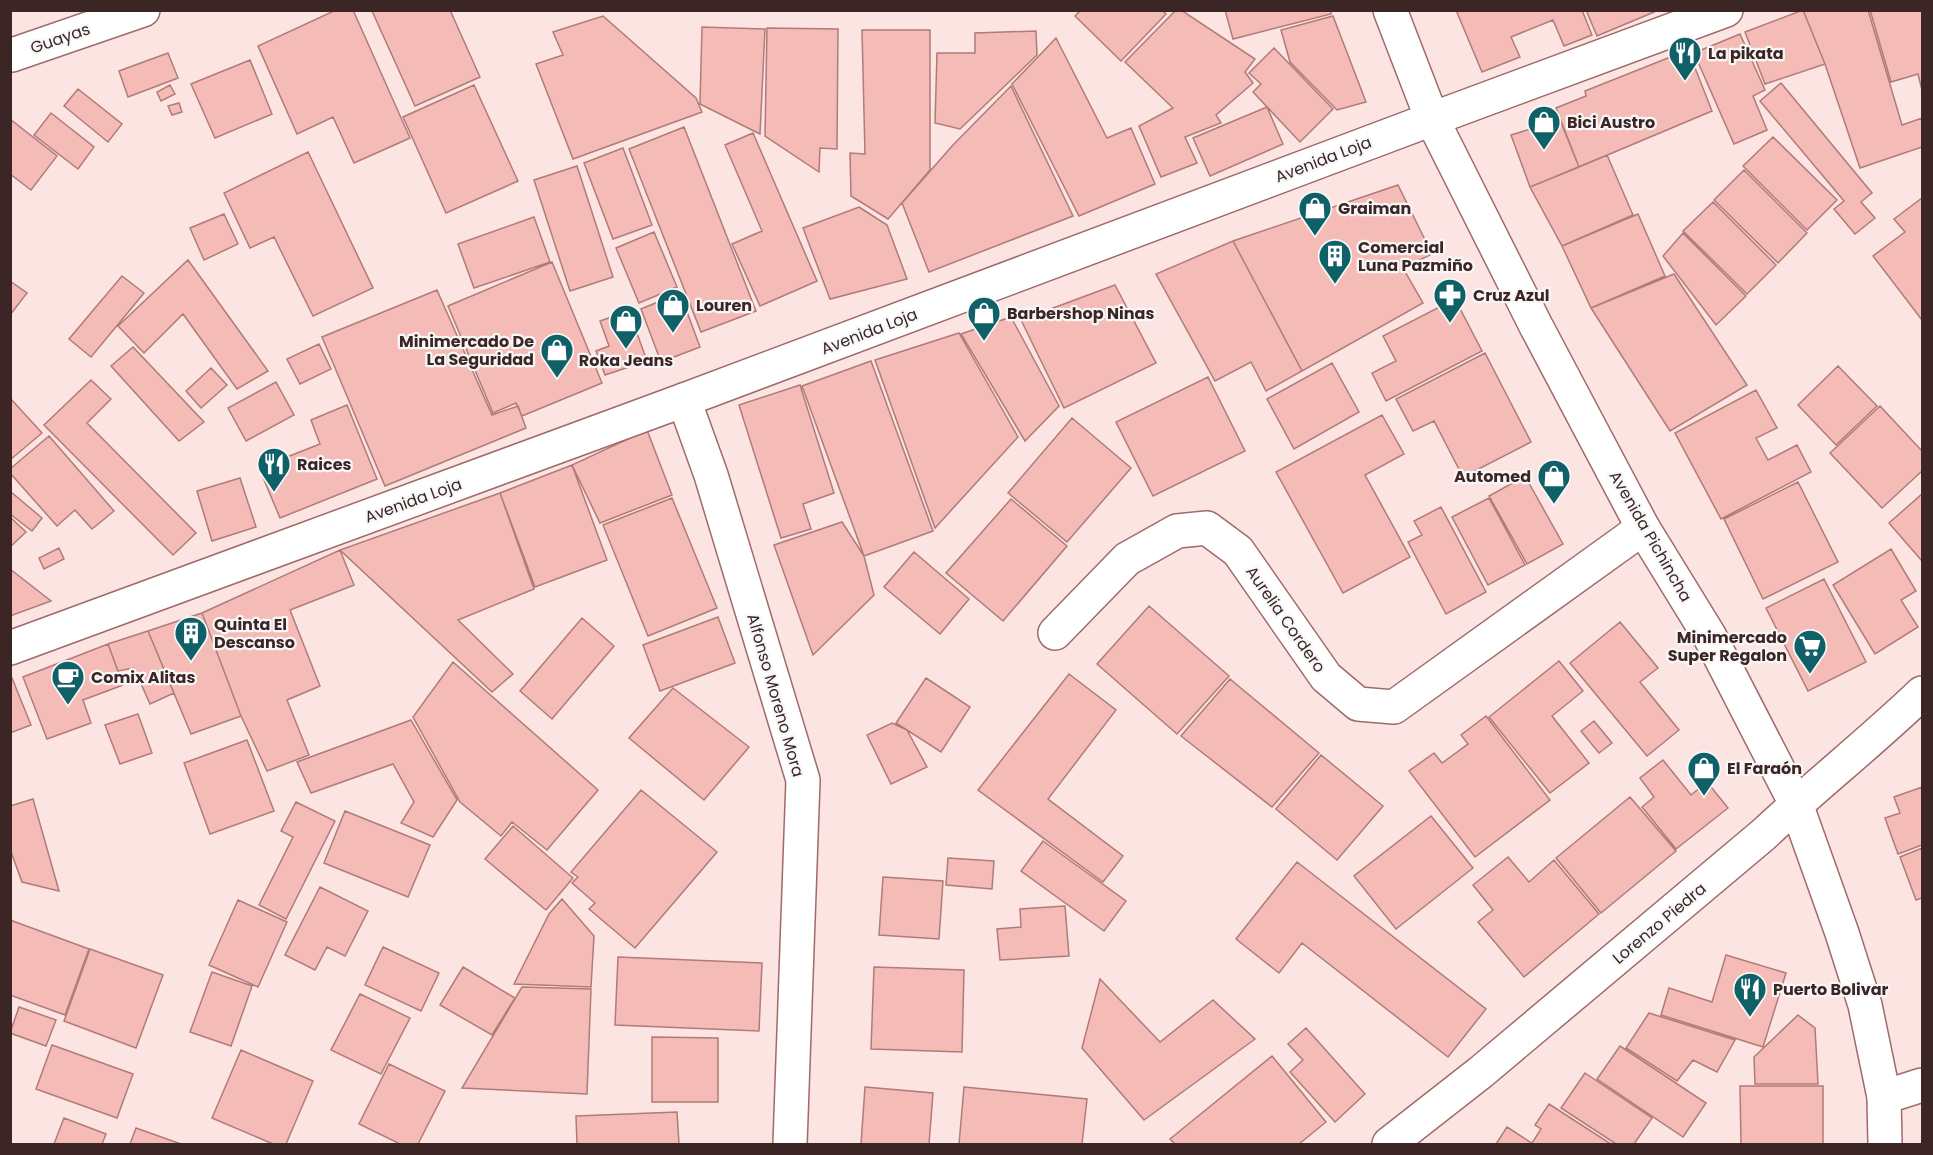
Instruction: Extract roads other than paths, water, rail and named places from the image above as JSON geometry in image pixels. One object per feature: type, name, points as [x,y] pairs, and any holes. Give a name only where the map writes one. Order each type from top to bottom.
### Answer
[{"type":"street","name":"Guayas","points":[[11,55],[142,10]]},
{"type":"street","name":"Avenida Pichincha","points":[[1390,10],[1432,118],[1536,326],[1643,528],[1710,637],[1796,804],[1865,1005],[1908,1093],[1885,1144]]},
{"type":"street","name":"Avenida Loja","points":[[10,648],[684,400],[1432,118],[1726,10]]},
{"type":"street","name":"Alfonso Moreno Mora","points":[[684,400],[711,475],[802,780],[790,1144]]},
{"type":"street","name":"Aurelia Cordero","points":[[1055,633],[1127,559],[1177,531],[1207,528],[1238,551],[1326,676],[1358,704],[1394,707],[1643,528]]},
{"type":"street","name":"Lorenzo Piedra","points":[[1389,1144],[1481,1072],[1764,835],[1796,804],[1923,693]]},
{"type":"place","name":"La pikata","points":[[1685,82]]},
{"type":"place","name":"Bici Austro","points":[[1544,151]]},
{"type":"place","name":"Graiman","points":[[1315,237]]},
{"type":"place","name":"Comercial Luna Pazmiño","points":[[1335,285]]},
{"type":"place","name":"Cruz Azul","points":[[1450,324]]},
{"type":"place","name":"Louren","points":[[673,334]]},
{"type":"place","name":"Barbershop Ninas","points":[[984,342]]},
{"type":"place","name":"Roka Jeans","points":[[626,350]]},
{"type":"place","name":"Minimercado De La Seguridad","points":[[557,379]]},
{"type":"place","name":"Raices","points":[[274,493]]},
{"type":"place","name":"Automed","points":[[1554,505]]},
{"type":"place","name":"Quinta El Descanso","points":[[191,662]]},
{"type":"place","name":"Minimercado Super Regalon","points":[[1810,675]]},
{"type":"place","name":"Comix Alitas","points":[[68,706]]},
{"type":"place","name":"El Faraón","points":[[1704,797]]},
{"type":"place","name":"Puerto Bolivar","points":[[1750,1018]]}]
